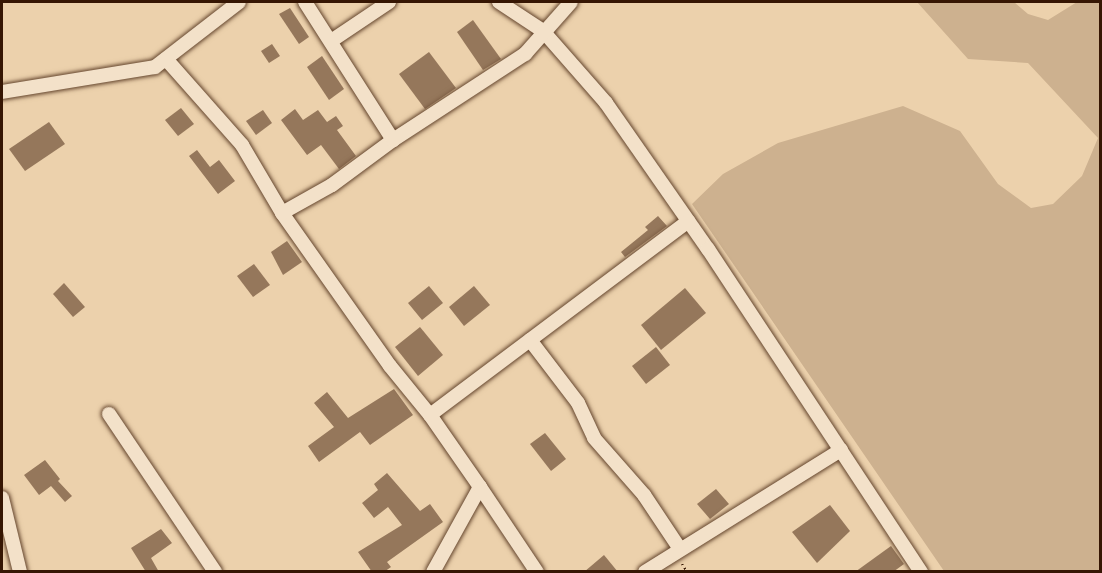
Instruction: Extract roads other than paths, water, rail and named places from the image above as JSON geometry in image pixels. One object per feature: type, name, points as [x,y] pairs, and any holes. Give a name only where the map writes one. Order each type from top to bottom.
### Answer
[{"type":"street","points":[[2,92],[155,67],[239,2]]},
{"type":"street","points":[[305,2],[393,140]]},
{"type":"street","points":[[330,41],[389,2]]},
{"type":"street","points":[[500,2],[543,31],[606,103],[688,221],[921,572]]},
{"type":"street","points":[[282,213],[332,185],[393,140],[525,54],[571,2]]},
{"type":"street","points":[[166,59],[242,145],[282,213],[390,366],[430,415],[537,572]]},
{"type":"street","points":[[430,415],[688,221]]},
{"type":"street","points":[[530,340],[578,403],[594,438],[644,495],[680,549]]},
{"type":"street","points":[[109,414],[215,572]]},
{"type":"street","points":[[645,572],[841,450]]},
{"type":"street","points":[[433,572],[480,487]]},
{"type":"street","points":[[2,498],[20,572]]}]
